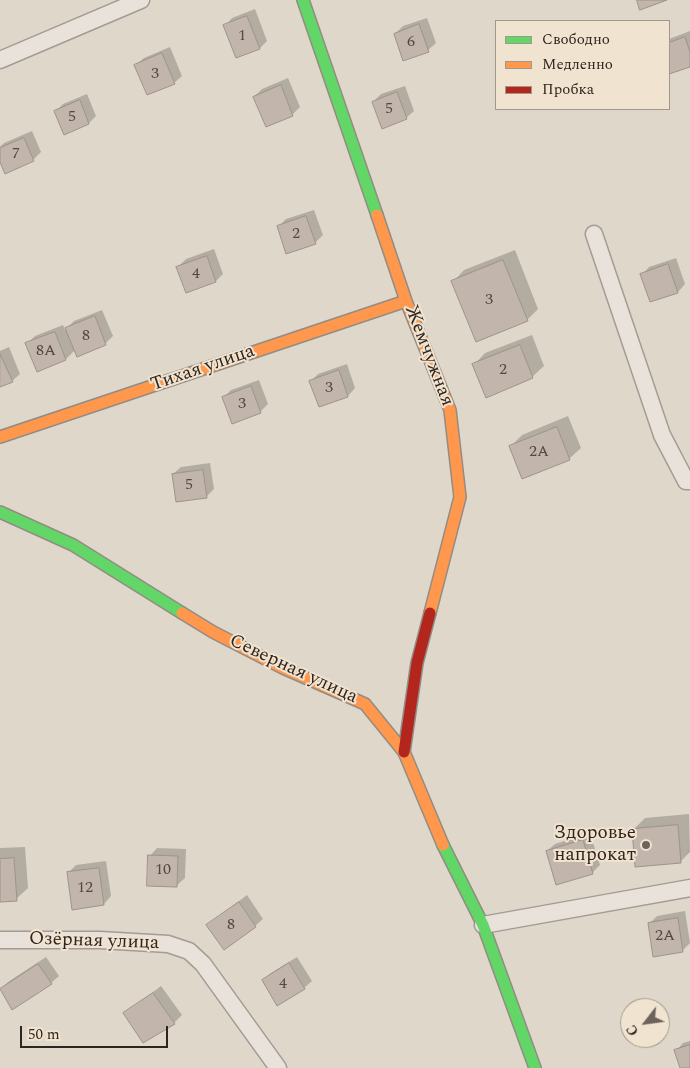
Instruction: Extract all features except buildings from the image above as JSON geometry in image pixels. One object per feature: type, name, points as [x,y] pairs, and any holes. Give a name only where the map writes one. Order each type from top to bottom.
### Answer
[{"type":"street","points":[[0,60],[142,0]]},
{"type":"street","name":"Жемчужная","points":[[303,0],[406,301],[450,410],[460,497],[417,663],[404,752]]},
{"type":"street","points":[[594,234],[662,435],[686,480],[690,481]]},
{"type":"street","name":"Тихая улица","points":[[0,437],[406,301]]},
{"type":"street","name":"Северная улица","points":[[0,512],[73,545],[214,632],[283,668],[365,704],[404,752],[434,827],[483,925],[535,1068]]},
{"type":"street","points":[[483,925],[690,888]]},
{"type":"street","name":"Озёрная улица","points":[[0,940],[139,942],[168,944],[189,951],[203,964],[278,1068]]},
{"type":"traffic: fast","points":[[303,0],[377,215]]},
{"type":"traffic: fast","points":[[0,512],[73,545],[182,613]]},
{"type":"traffic: fast","points":[[443,845],[483,925],[535,1068]]},
{"type":"traffic: slow","points":[[377,215],[406,301],[450,410],[460,497],[430,613]]},
{"type":"traffic: slow","points":[[0,437],[406,301]]},
{"type":"traffic: slow","points":[[182,613],[213,632],[283,668],[365,704],[404,752],[443,845]]},
{"type":"traffic: jam","points":[[404,752],[417,663],[430,613]]},
{"type":"place","name":"Здоровье напрокат","points":[[646,845]]}]
